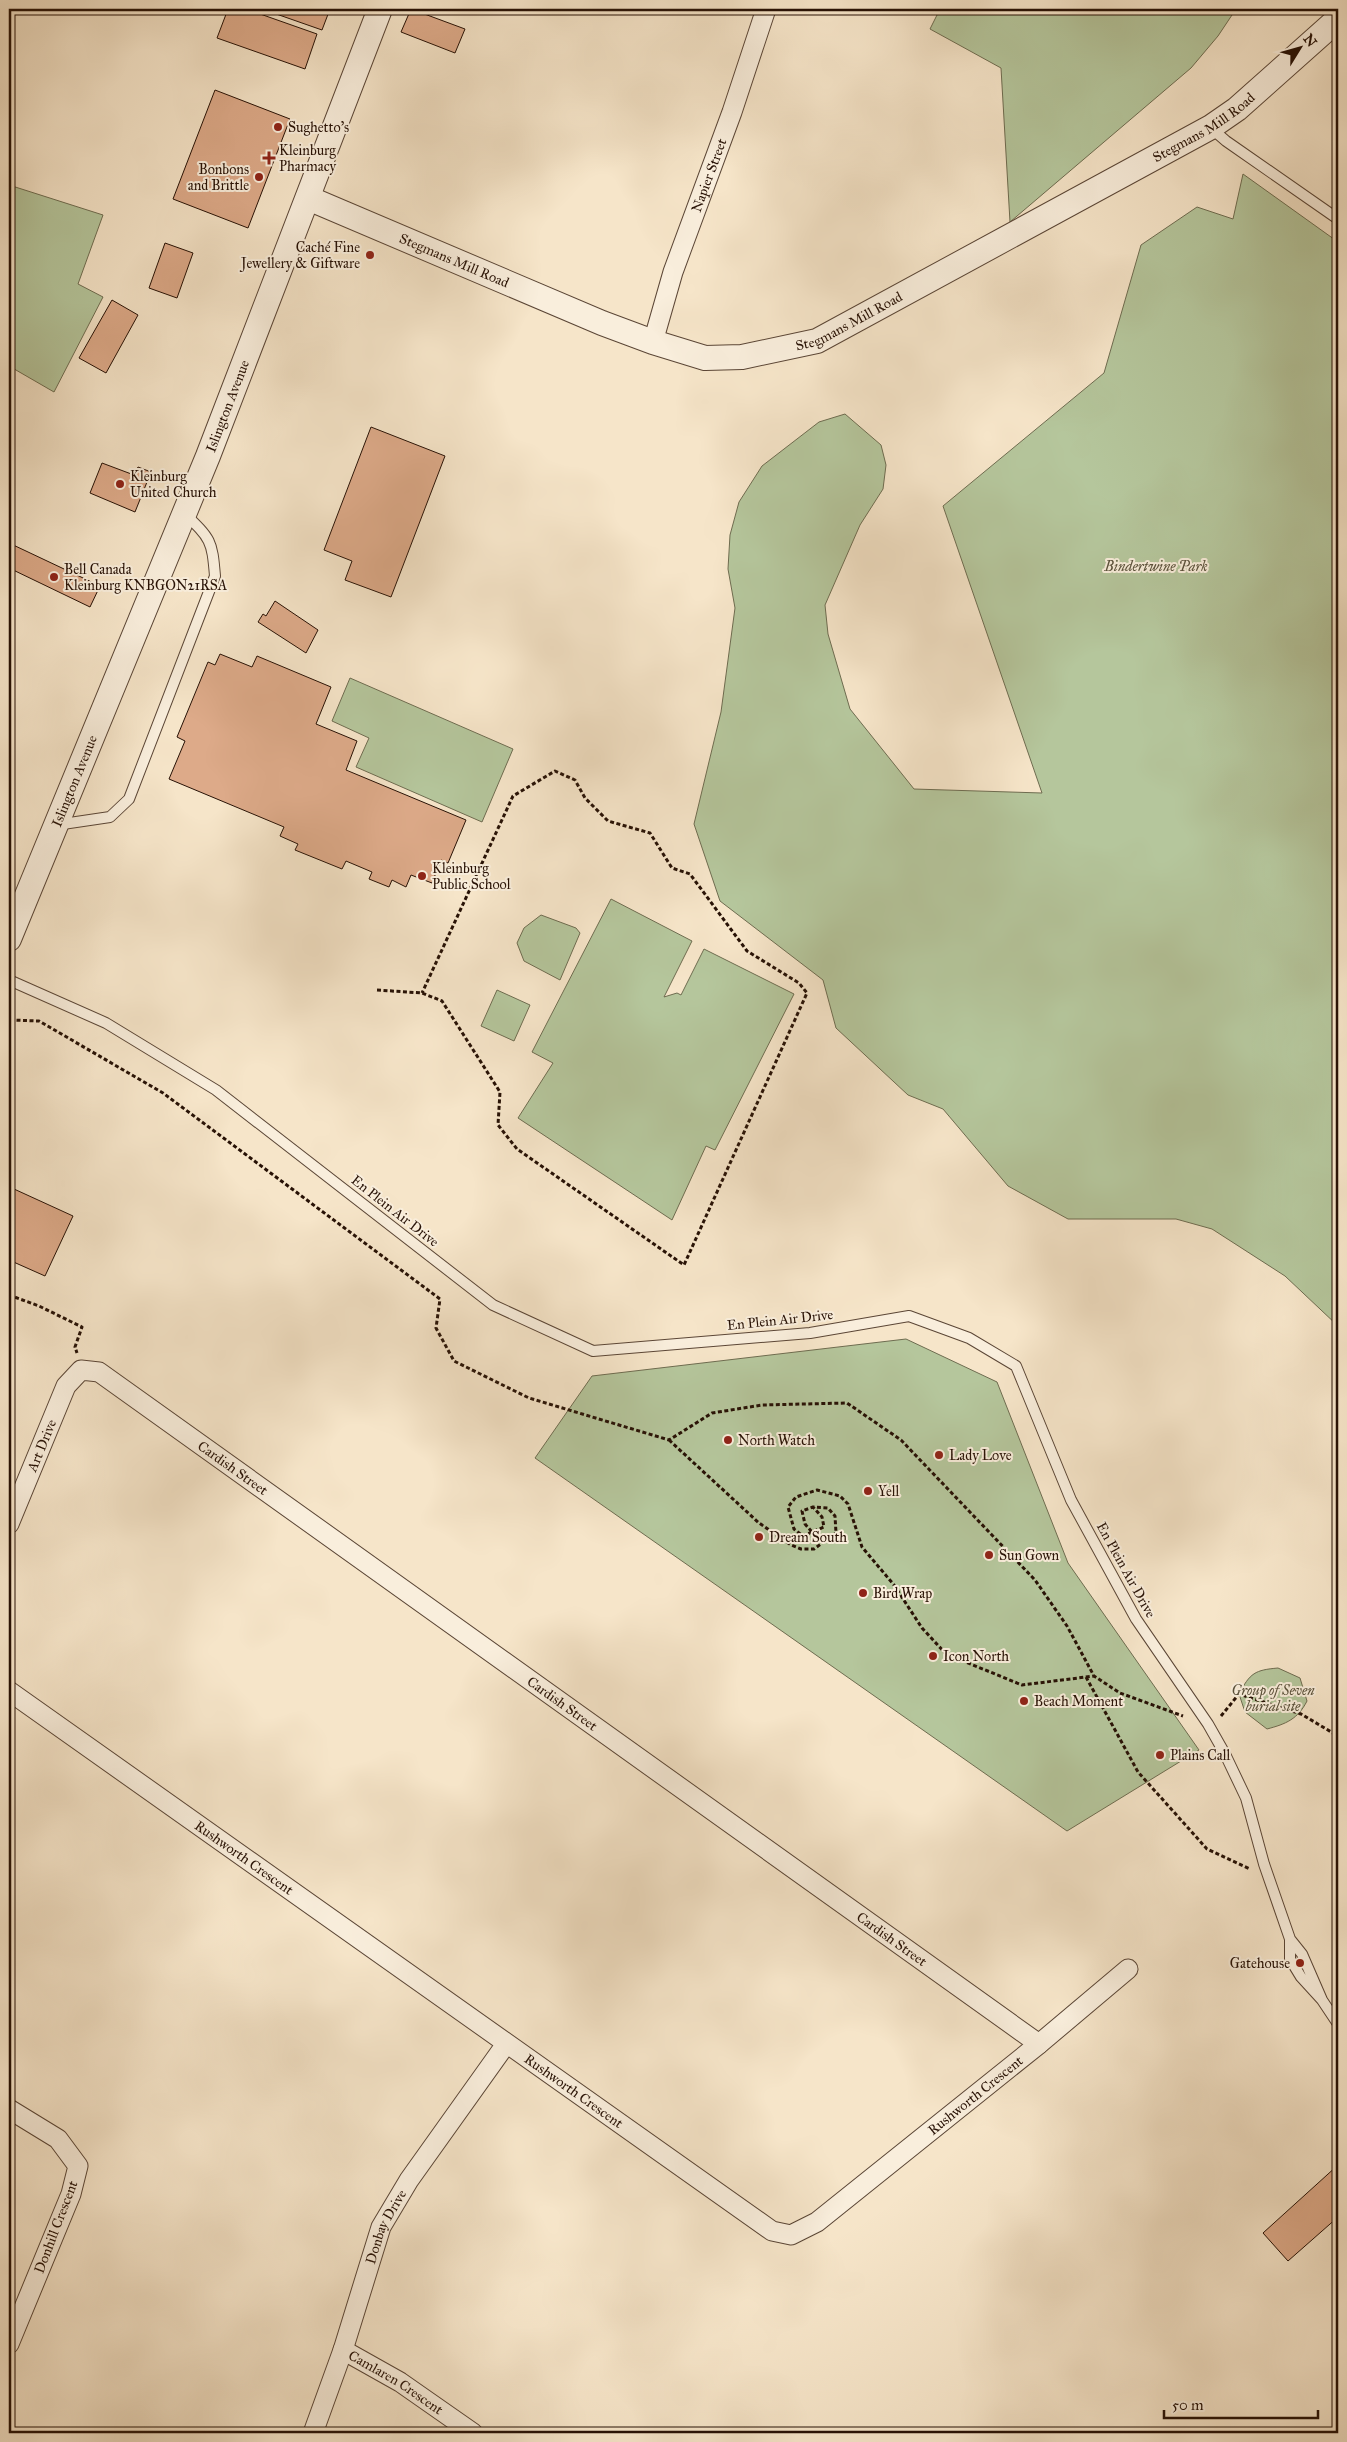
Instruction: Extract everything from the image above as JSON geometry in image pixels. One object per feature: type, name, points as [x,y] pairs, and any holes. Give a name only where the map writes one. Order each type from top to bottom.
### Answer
[{"type":"street","name":"Islington Avenue","points":[[9,939],[208,456],[380,9]]},
{"type":"street","name":"Napier Street","points":[[653,342],[673,272],[732,112],[766,9]]},
{"type":"street","name":"Stegmans Mill Road","points":[[308,198],[653,342],[704,358],[742,357],[817,341],[1211,127],[1237,109],[1338,19]]},
{"type":"street","name":"Art Drive","points":[[9,1524],[66,1386],[81,1370]]},
{"type":"street","name":"Cardish Street","points":[[81,1370],[99,1372],[1039,2044]]},
{"type":"street","name":"Rushworth Crescent","points":[[9,1691],[772,2231],[791,2235],[817,2222],[1039,2044],[1128,1969]]},
{"type":"street","name":"Donbay Drive","points":[[313,2433],[342,2350],[381,2227],[409,2180],[506,2044]]},
{"type":"street","name":"Donhill Crescent","points":[[9,2109],[58,2139],[78,2166],[71,2194],[9,2344]]},
{"type":"street","name":"Camlaren Crescent","points":[[342,2350],[400,2382],[473,2433]]},
{"type":"lane","points":[[1211,127],[1226,141],[1338,219]]},
{"type":"lane","points":[[56,825],[110,817],[129,799],[215,576],[212,545],[202,530],[183,513]]},
{"type":"lane","name":"En Plein Air Drive","points":[[9,980],[106,1022],[216,1090],[492,1305],[593,1351],[810,1333],[909,1316],[969,1338],[1016,1366],[1071,1500],[1136,1619],[1208,1724],[1246,1798],[1268,1877],[1290,1939],[1302,1954],[1322,2000],[1338,2024]]},
{"type":"path","points":[[377,990],[422,993],[442,1001],[500,1092],[498,1124],[517,1149],[684,1265],[807,993],[799,983],[747,951],[690,874],[672,868],[650,833],[608,820],[586,798],[575,780],[555,771],[513,796],[422,993]]},
{"type":"path","points":[[10,1020],[39,1021],[163,1093],[440,1298],[436,1328],[454,1361],[528,1398],[668,1440],[759,1524],[801,1549],[814,1549],[836,1533],[835,1516],[828,1508],[813,1507],[802,1512],[806,1524],[812,1532]]},
{"type":"path","points":[[9,1295],[39,1306],[82,1327],[75,1346],[81,1370]]},
{"type":"path","points":[[668,1440],[712,1413],[762,1405],[847,1403],[901,1440],[1035,1580],[1067,1626],[1094,1676],[1120,1694],[1208,1724],[1219,1718],[1239,1694],[1301,1714],[1338,1736]]},
{"type":"path","points":[[813,1507],[822,1517],[824,1527],[803,1536],[794,1529],[788,1507],[796,1497],[817,1490],[840,1496],[848,1504],[862,1547],[894,1585],[922,1628],[946,1654],[1022,1685],[1094,1676]]},
{"type":"path","points":[[1086,1677],[1138,1772],[1207,1849],[1268,1877]]},
{"type":"green space","points":[[940,9],[1236,9],[1218,36],[1191,68],[1010,222],[1001,68],[930,29]]},
{"type":"green space","name":"Bindertwine Park","points":[[1243,174],[1338,242],[1338,1326],[1285,1276],[1212,1229],[1176,1219],[1068,1219],[1008,1186],[943,1109],[908,1095],[836,1028],[823,980],[720,901],[694,824],[721,712],[735,608],[728,569],[730,535],[739,502],[762,466],[819,422],[845,414],[881,445],[886,465],[883,489],[860,525],[825,605],[828,634],[850,709],[914,789],[1042,793],[943,506],[1104,373],[1141,245],[1197,207],[1233,219]]},
{"type":"green space","points":[[9,185],[103,215],[78,284],[103,297],[54,392],[9,366]]},
{"type":"green space","points":[[350,678],[513,749],[482,822],[356,767],[369,738],[332,721]]},
{"type":"green space","points":[[611,899],[692,941],[664,997],[677,993],[681,995],[704,949],[794,994],[715,1150],[706,1146],[672,1220],[518,1118],[553,1063],[532,1052]]},
{"type":"green space","points":[[541,915],[576,928],[580,933],[560,980],[524,961],[517,943],[524,928]]},
{"type":"green space","points":[[497,990],[530,1005],[514,1041],[481,1026]]},
{"type":"green space","points":[[906,1339],[997,1382],[1068,1563],[1199,1750],[1067,1831],[535,1458],[592,1376]]},
{"type":"green space","name":"Group of Seven burial site","points":[[1278,1668],[1300,1678],[1307,1701],[1300,1712],[1291,1720],[1267,1729],[1245,1712],[1239,1694],[1246,1681],[1254,1674]]},
{"type":"building","points":[[228,9],[246,9],[317,34],[305,69],[217,38]]},
{"type":"building","points":[[262,9],[330,9],[322,30]]},
{"type":"building","points":[[411,9],[465,29],[455,53],[401,32]]},
{"type":"building","points":[[215,90],[290,119],[248,228],[173,199]]},
{"type":"building","points":[[165,243],[193,253],[177,298],[149,288]]},
{"type":"building","points":[[112,300],[138,315],[106,373],[79,358]]},
{"type":"building","points":[[371,427],[445,456],[391,597],[345,580],[352,561],[324,550]]},
{"type":"building","name":"Kleinburg United Church","points":[[102,463],[134,475],[138,467],[151,472],[135,512],[90,493]]},
{"type":"building","name":"Bell Canada Kleinburg KNBGON21RSA","points":[[9,543],[100,586],[90,607],[9,568]]},
{"type":"building","points":[[275,601],[318,630],[306,653],[258,622],[263,614],[266,616]]},
{"type":"building","points":[[220,654],[252,667],[257,656],[331,687],[316,724],[357,741],[346,770],[466,820],[448,863],[441,860],[432,883],[411,875],[406,887],[392,880],[389,887],[369,879],[372,872],[346,861],[342,869],[295,850],[298,844],[280,836],[284,827],[169,779],[185,741],[177,737],[208,662],[215,665]]},
{"type":"building","points":[[14,1189],[73,1216],[45,1276],[9,1260],[9,1200]]},
{"type":"building","points":[[1338,2165],[1338,2208],[1333,2212],[1338,2217],[1288,2261],[1263,2233]]},
{"type":"place","name":"Sughetto's","points":[[278,127]]},
{"type":"place","name":"Kleinburg Pharmacy","points":[[269,158]]},
{"type":"place","name":"Bonbons and Brittle","points":[[259,177]]},
{"type":"place","name":"Caché Fine Jewellery & Giftware","points":[[370,255]]},
{"type":"place","name":"Kleinburg United Church","points":[[120,484]]},
{"type":"place","name":"Bell Canada Kleinburg KNBGON21RSA","points":[[54,577]]},
{"type":"place","name":"Kleinburg Public School","points":[[422,876]]},
{"type":"place","name":"North Watch","points":[[728,1440]]},
{"type":"place","name":"Lady Love","points":[[939,1455]]},
{"type":"place","name":"Yell","points":[[868,1491]]},
{"type":"place","name":"Dream South","points":[[759,1537]]},
{"type":"place","name":"Sun Gown","points":[[989,1555]]},
{"type":"place","name":"Bird Wrap","points":[[863,1593]]},
{"type":"place","name":"Icon North","points":[[933,1656]]},
{"type":"place","name":"Beach Moment","points":[[1024,1701]]},
{"type":"place","name":"Plains Call","points":[[1160,1755]]},
{"type":"place","name":"Gatehouse","points":[[1300,1963]]}]
